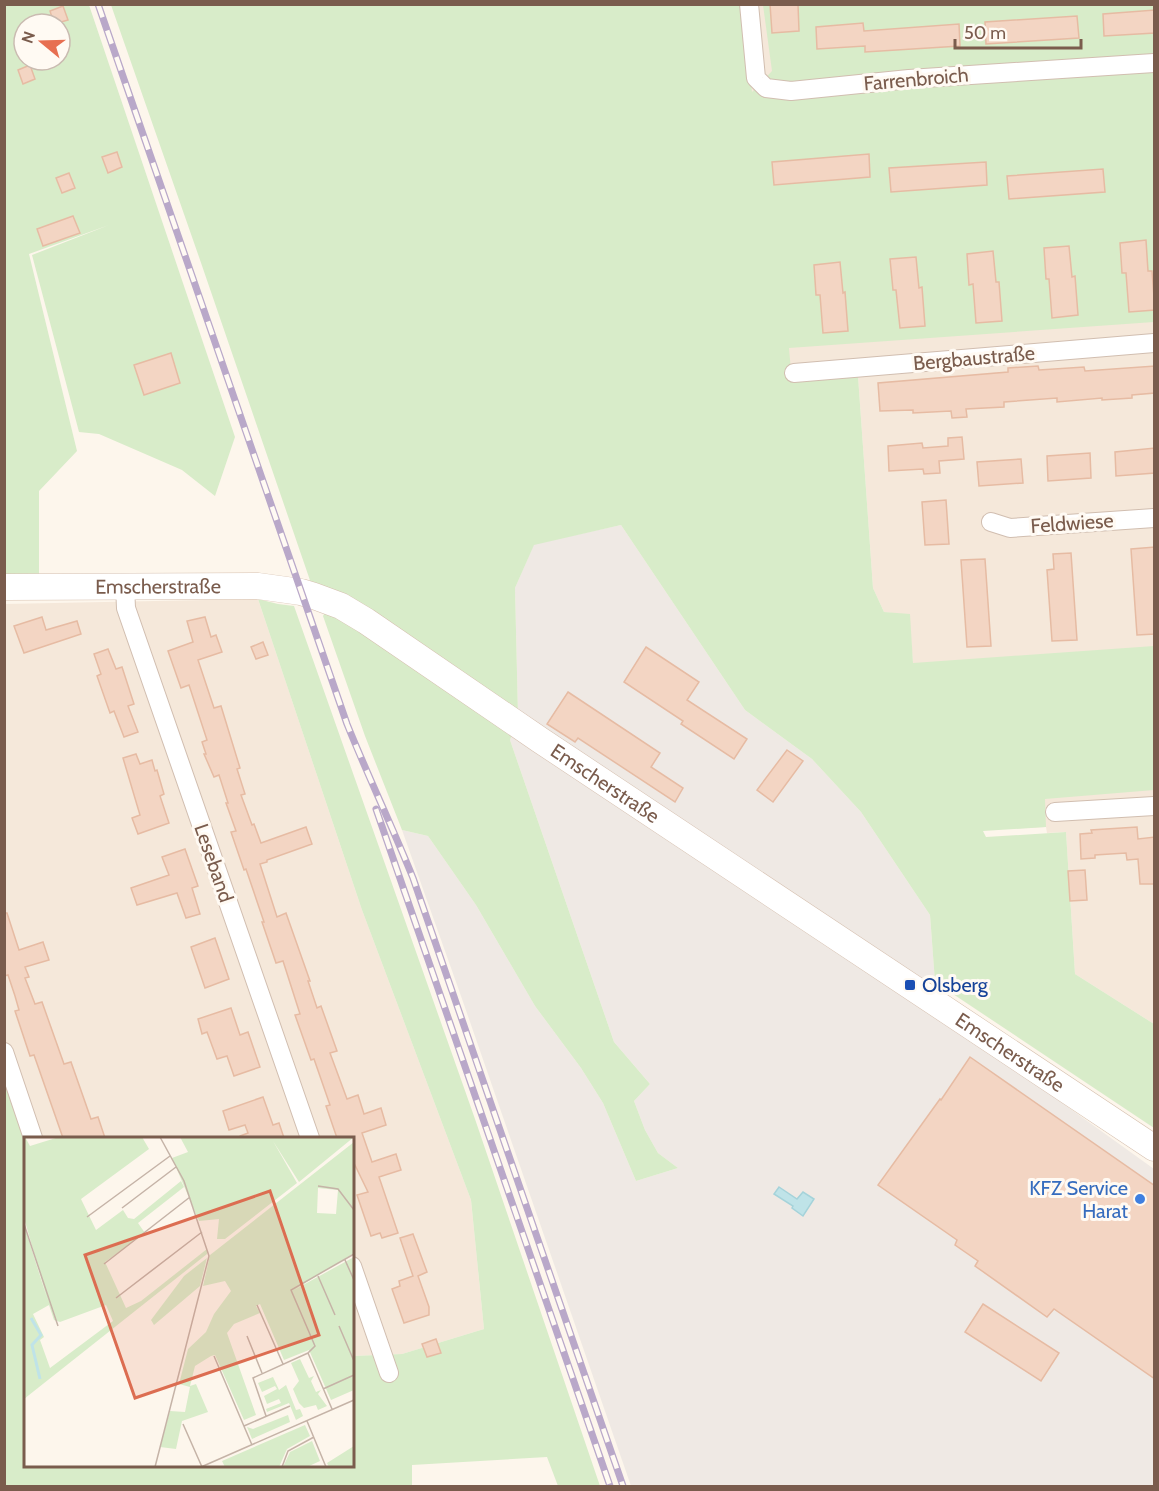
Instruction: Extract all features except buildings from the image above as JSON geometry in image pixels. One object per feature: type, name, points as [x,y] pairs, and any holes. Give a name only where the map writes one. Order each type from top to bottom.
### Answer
[{"type":"street","name":"Farrenbroich","points":[[749,4],[756,78],[766,88],[791,91],[909,79],[1155,63]]},
{"type":"street","name":"Bergbaustraße","points":[[794,373],[1155,343]]},
{"type":"street","name":"Feldwiese","points":[[991,522],[1010,528],[1155,518]]},
{"type":"street","name":"Emscherstraße","points":[[4,588],[125,586],[278,588],[314,596],[346,609],[1155,1148]]},
{"type":"street","name":"Leseband","points":[[125,586],[126,609],[310,1137]]},
{"type":"street","points":[[1055,812],[1155,806]]},
{"type":"street","points":[[4,1052],[33,1137]]},
{"type":"street","points":[[354,1272],[388,1373]]},
{"type":"shaded area","points":[[745,5],[1154,5],[1154,1024],[1075,974],[1066,832],[1047,833],[1046,827],[983,830],[913,663],[909,615],[884,612],[873,588],[858,376],[792,382],[751,93]]},
{"type":"shaded area","points":[[621,525],[745,710],[812,759],[861,812],[930,915],[940,1015],[1154,1169],[1154,1486],[631,1486],[402,830],[428,836],[476,905],[535,1006],[581,1068],[603,1103],[636,1181],[678,1168],[658,1153],[645,1130],[634,1101],[650,1084],[614,1042],[510,740],[518,715],[515,588],[534,544]]},
{"type":"shaded area","points":[[258,599],[362,910],[471,1200],[484,1329],[402,1354],[354,1356],[354,1137],[29,1137],[4,1059],[4,604]]},
{"type":"green space","points":[[4,5],[89,5],[235,437],[215,496],[182,470],[99,434],[79,432],[32,255],[109,225],[29,254],[77,451],[39,491],[39,586],[5,586]]},
{"type":"green space","points":[[111,5],[743,5],[752,92],[772,71],[763,5],[1154,5],[1154,322],[789,348],[792,382],[858,376],[873,588],[884,612],[910,614],[913,663],[1154,646],[1154,790],[1045,799],[1046,827],[983,831],[986,837],[1066,832],[1075,974],[1154,1024],[1154,1128],[935,982],[930,915],[861,812],[812,759],[745,710],[621,525],[534,545],[515,588],[518,715],[314,592]]},
{"type":"green space","points":[[258,599],[294,606],[475,1119],[600,1486],[558,1486],[547,1457],[412,1465],[412,1486],[5,1486],[4,1059],[26,1137],[24,1467],[354,1467],[354,1356],[402,1354],[484,1329],[471,1200],[362,910]]},
{"type":"green space","points":[[328,606],[514,729],[510,740],[614,1042],[650,1084],[634,1101],[645,1130],[658,1153],[678,1168],[636,1181],[603,1103],[581,1068],[535,1006],[476,905],[428,836],[402,830],[365,736],[323,616]]},
{"type":"water","points":[[779,1187],[797,1199],[803,1192],[814,1199],[803,1216],[792,1208],[793,1206],[774,1194]]},
{"type":"railway","points":[[98,4],[347,724],[413,878],[623,1486]]},
{"type":"railway","points":[[376,809],[610,1486]]},
{"type":"place","name":"Olsberg","points":[[910,985]]},
{"type":"place","name":"KFZ Service Harat","points":[[1140,1199]]}]
